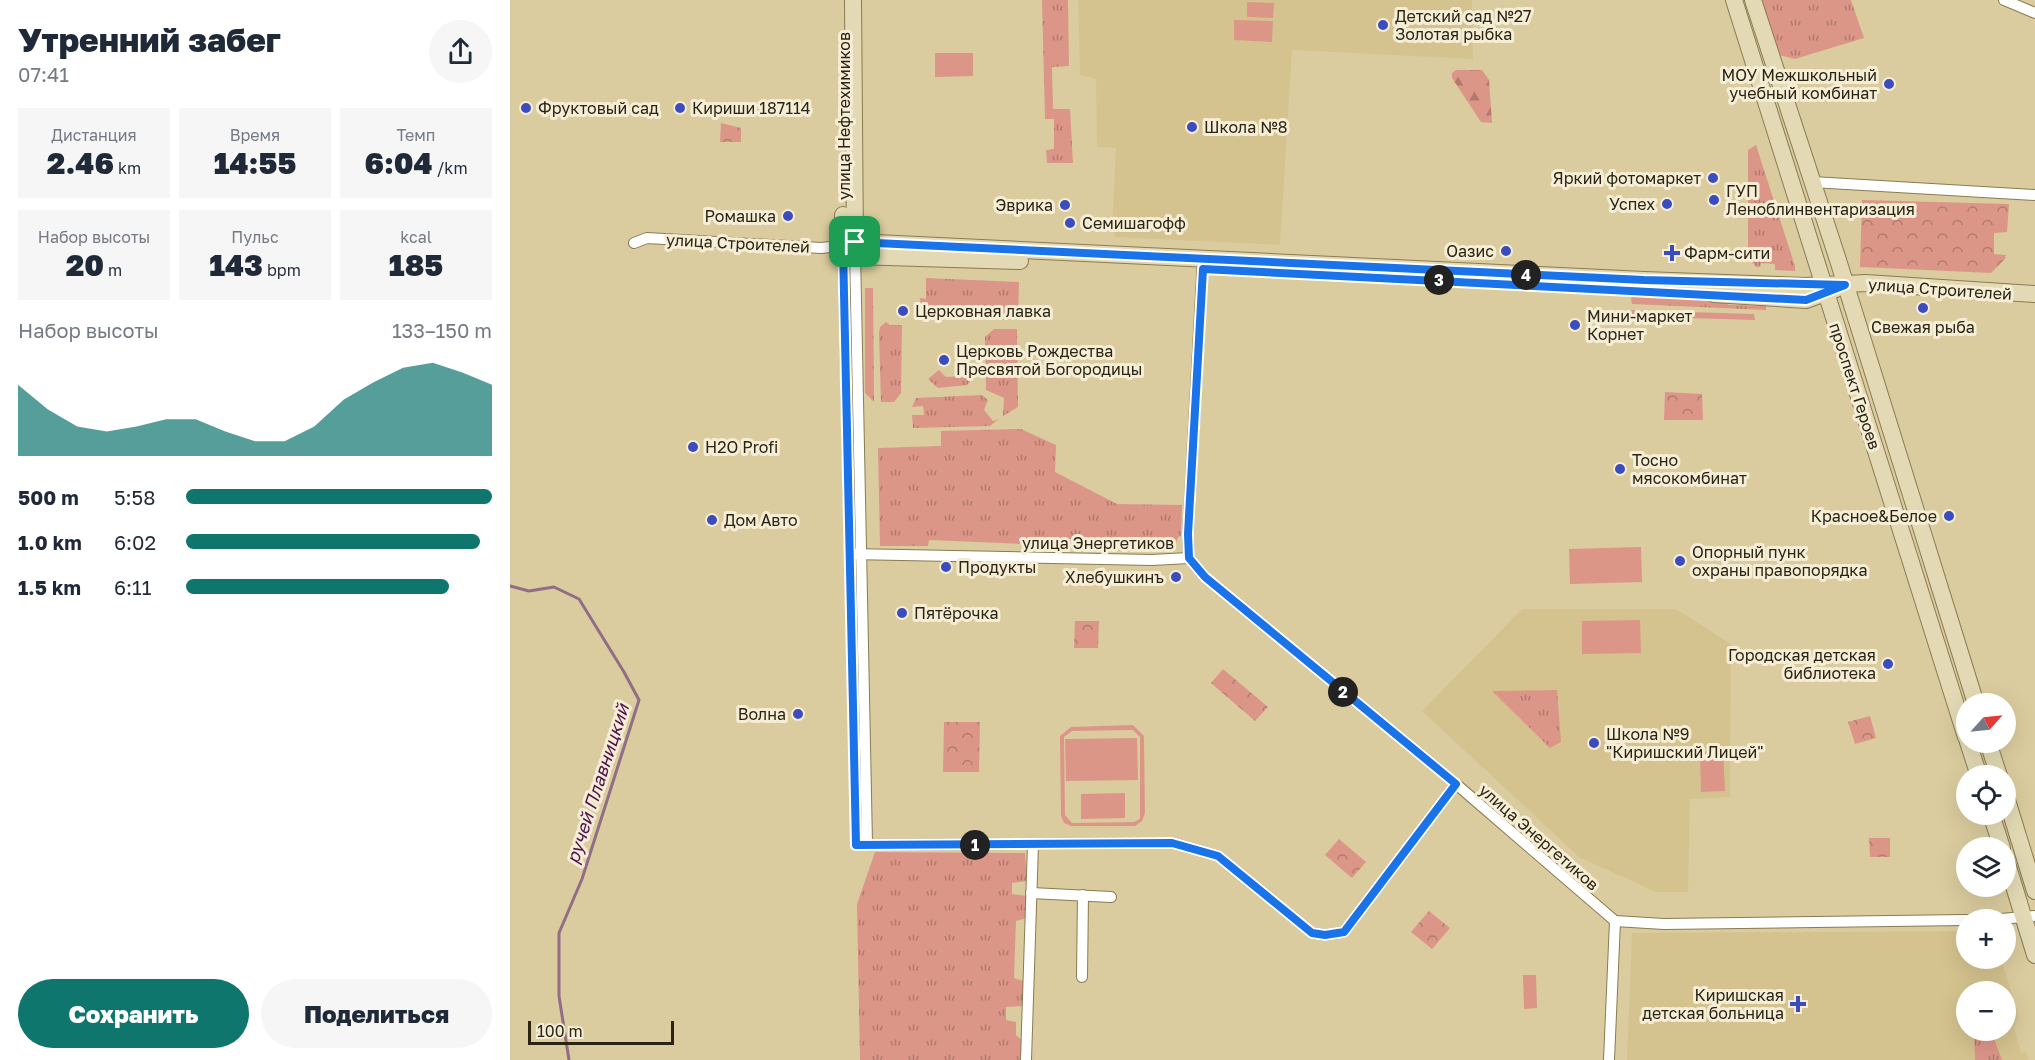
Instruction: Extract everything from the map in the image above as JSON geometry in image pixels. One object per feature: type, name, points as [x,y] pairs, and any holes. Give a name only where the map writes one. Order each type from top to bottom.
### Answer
[{"type":"main road","name":"улица Нефтехимиков","points":[[844,0],[851,248]]},
{"type":"main road","points":[[851,248],[853,0]]},
{"type":"main road","name":"проспект Героев","points":[[1734,0],[1956,705]]},
{"type":"main road","name":"проспект Героев","points":[[1753,0],[1973,693]]},
{"type":"main road","name":"улица Строителей","points":[[851,248],[1203,264],[1806,300],[1824,288],[1866,283],[2035,294]]},
{"type":"main road","points":[[2015,825],[2035,891]]},
{"type":"main road","points":[[2016,885],[2029,917],[2035,955]]},
{"type":"street","points":[[2004,0],[2035,13]]},
{"type":"street","points":[[1812,182],[2035,195]]},
{"type":"street","name":"улица Строителей","points":[[634,243],[646,238],[851,248]]},
{"type":"street","name":"улица Нефтехимиков","points":[[851,248],[862,845],[1033,844]]},
{"type":"street","points":[[1189,558],[1188,534],[1203,264]]},
{"type":"street","name":"улица Энергетиков","points":[[856,554],[1152,560],[1189,558],[1205,577],[1456,784],[1614,921]]},
{"type":"street","points":[[1026,1060],[1033,844],[1172,843],[1186,846],[1218,856],[1312,933],[1325,935],[1344,932],[1456,784]]},
{"type":"street","points":[[1030,892],[1111,897]]},
{"type":"street","points":[[1082,977],[1083,895]]},
{"type":"street","points":[[1609,1060],[1614,921],[1664,924],[1956,920]]},
{"type":"shaded area","name":"Школа №8","points":[[1078,0],[1472,0],[1473,59],[1292,50],[1280,245],[1116,237],[1112,229],[1116,148],[1097,147],[1096,79],[1080,75]]},
{"type":"shaded area","name":"Школа №9 \"Киришский Лицей\"","points":[[1522,609],[1676,609],[1731,644],[1730,797],[1690,799],[1688,892],[1656,892],[1579,857],[1422,711]]},
{"type":"shaded area","name":"Киришская детская больница","points":[[1956,931],[1956,969],[2004,969],[2008,981],[1956,981],[1956,1041],[2016,1041],[2016,1035],[2021,1053],[2026,1052],[2029,1060],[1627,1060],[1632,933]]},
{"type":"shaded area","name":"Киришская детская больница","points":[[2016,1006],[2019,1016],[2016,1023]]},
{"type":"green space","points":[[1042,0],[1068,0],[1069,66],[1052,67],[1053,109],[1070,109],[1073,163],[1047,163],[1046,150],[1054,149],[1054,119],[1045,119]]},
{"type":"green space","points":[[1760,0],[1851,0],[1864,38],[1795,59],[1779,55]]},
{"type":"green space","points":[[1247,2],[1274,3],[1273,18],[1247,17]]},
{"type":"green space","points":[[1234,20],[1273,21],[1272,42],[1234,40]]},
{"type":"green space","points":[[935,53],[973,53],[973,76],[935,77]]},
{"type":"green space","points":[[1456,70],[1482,70],[1489,80],[1492,123],[1481,122],[1452,78],[1452,73]]},
{"type":"green space","points":[[721,123],[741,128],[741,142],[720,142]]},
{"type":"green space","points":[[1756,145],[1795,271],[1775,270],[1775,264],[1761,263],[1760,267],[1756,267],[1748,256],[1748,150]]},
{"type":"green space","points":[[1862,200],[2009,204],[2007,232],[1994,233],[1994,254],[2006,255],[2005,259],[1991,273],[1860,267]]},
{"type":"green space","points":[[926,278],[1019,282],[1018,320],[990,319],[986,311],[921,307],[920,298],[926,299]]},
{"type":"green space","points":[[865,288],[873,288],[874,402],[865,393]]},
{"type":"green space","points":[[1635,295],[1720,299],[1729,305],[1766,306],[1766,310],[1632,304],[1631,298]]},
{"type":"green space","points":[[1625,310],[1754,314],[1755,320],[1654,317],[1654,314],[1625,316]]},
{"type":"green space","points":[[886,322],[890,325],[902,325],[901,393],[894,402],[881,402],[879,333],[880,327]]},
{"type":"green space","points":[[994,329],[1017,329],[1018,407],[1003,416],[1004,398],[986,390],[985,337]]},
{"type":"green space","points":[[968,349],[970,381],[967,385],[938,388],[928,379],[939,370],[946,377],[960,376],[961,363],[956,358],[959,353],[962,355]]},
{"type":"green space","points":[[1665,392],[1702,394],[1703,420],[1664,420]]},
{"type":"green space","points":[[982,395],[988,400],[984,410],[993,421],[999,419],[990,426],[913,428],[912,415],[924,415],[923,406],[912,407],[916,398]]},
{"type":"green space","points":[[1021,429],[1056,445],[1055,472],[1117,504],[1182,505],[1181,536],[1178,537],[1175,546],[1167,550],[929,540],[928,546],[880,546],[878,448],[941,446],[941,431]]},
{"type":"green space","points":[[1641,547],[1642,582],[1570,584],[1569,549]]},
{"type":"green space","points":[[1640,620],[1641,653],[1582,654],[1582,621]]},
{"type":"green space","points":[[1075,621],[1099,621],[1098,648],[1074,648]]},
{"type":"green space","points":[[1223,669],[1268,707],[1255,721],[1211,683]]},
{"type":"green space","points":[[1557,690],[1561,742],[1550,748],[1492,691]]},
{"type":"green space","points":[[1870,716],[1876,738],[1855,744],[1848,722]]},
{"type":"green space","points":[[944,722],[980,722],[979,772],[943,772]]},
{"type":"green space","points":[[1133,725],[1144,736],[1145,813],[1142,821],[1135,826],[1071,826],[1064,823],[1061,816],[1060,736],[1071,727]],"holes":[[[1133,730],[1140,737],[1140,819],[1134,822],[1072,823],[1065,815],[1064,737],[1072,731]]]},
{"type":"green space","points":[[1137,738],[1138,780],[1066,781],[1065,739]]},
{"type":"green space","points":[[1723,751],[1725,791],[1701,792],[1700,752]]},
{"type":"green space","points":[[1125,793],[1125,818],[1081,819],[1081,794]]},
{"type":"green space","points":[[1869,838],[1890,838],[1890,857],[1870,857]]},
{"type":"green space","points":[[1339,839],[1366,862],[1352,878],[1325,855]]},
{"type":"green space","points":[[875,852],[1025,853],[1027,881],[1012,883],[1012,894],[1027,896],[1027,918],[1016,921],[1014,978],[1023,981],[1022,1006],[1006,1007],[1006,1020],[1016,1022],[1016,1035],[1023,1041],[1023,1060],[860,1060],[857,904]]},
{"type":"green space","points":[[1429,911],[1450,928],[1432,949],[1411,932]]},
{"type":"green space","points":[[1523,975],[1536,975],[1537,1008],[1524,1009]]},
{"type":"green space","points":[[1974,1041],[1995,1041],[2002,1060],[1975,1060]]},
{"type":"waterway","name":"ручей Плавницкий","points":[[510,586],[529,591],[554,587],[579,599],[639,700],[582,879],[559,933],[559,996],[569,1060]]},
{"type":"place","name":"Детский сад №27 Золотая рыбка","points":[[1383,25]]},
{"type":"place","name":"МОУ Межшкольный учебный комбинат","points":[[1889,84]]},
{"type":"place","name":"Фруктовый сад","points":[[526,108]]},
{"type":"place","name":"Кириши 187114","points":[[680,108]]},
{"type":"place","name":"Школа №8","points":[[1192,127]]},
{"type":"place","name":"Яркий фотомаркет","points":[[1713,178]]},
{"type":"place","name":"ГУП Леноблинвентаризация","points":[[1714,200]]},
{"type":"place","name":"Успех","points":[[1667,204]]},
{"type":"place","name":"Эврика","points":[[1065,205]]},
{"type":"place","name":"Ромашка","points":[[788,216]]},
{"type":"place","name":"Семишагофф","points":[[1070,223]]},
{"type":"place","name":"Оазис","points":[[1506,251]]},
{"type":"place","name":"Фарм-сити","points":[[1672,253]]},
{"type":"place","name":"Свежая рыба","points":[[1923,308]]},
{"type":"place","name":"Церковная лавка","points":[[903,311]]},
{"type":"place","name":"Мини-маркет Корнет","points":[[1575,325]]},
{"type":"place","name":"Церковь Рождества Пресвятой Богородицы","points":[[944,360]]},
{"type":"place","name":"H2O Profi","points":[[693,447]]},
{"type":"place","name":"Тосно мясокомбинат","points":[[1620,469]]},
{"type":"place","name":"Красное&Белое","points":[[1949,516]]},
{"type":"place","name":"Дом Авто","points":[[712,520]]},
{"type":"place","name":"Опорный пунк охраны правопорядка","points":[[1680,561]]},
{"type":"place","name":"Продукты","points":[[946,567]]},
{"type":"place","name":"Хлебушкинъ","points":[[1176,577]]},
{"type":"place","name":"Пятёрочка","points":[[902,613]]},
{"type":"place","name":"Городская детская библиотека","points":[[1888,664]]},
{"type":"place","name":"Волна","points":[[798,714]]},
{"type":"place","name":"Школа №9 \"Киришский Лицей\"","points":[[1594,743]]},
{"type":"place","name":"Киришская детская больница","points":[[1798,1004]]},
{"type":"route","points":[[855,242],[1292,262],[1496,274],[1805,286],[1845,285],[1806,300],[1495,282],[1203,269],[1188,534],[1189,558],[1205,577],[1456,784],[1344,932],[1325,935],[1312,933],[1218,856],[1172,843],[856,845],[843,247],[855,242]]}]
